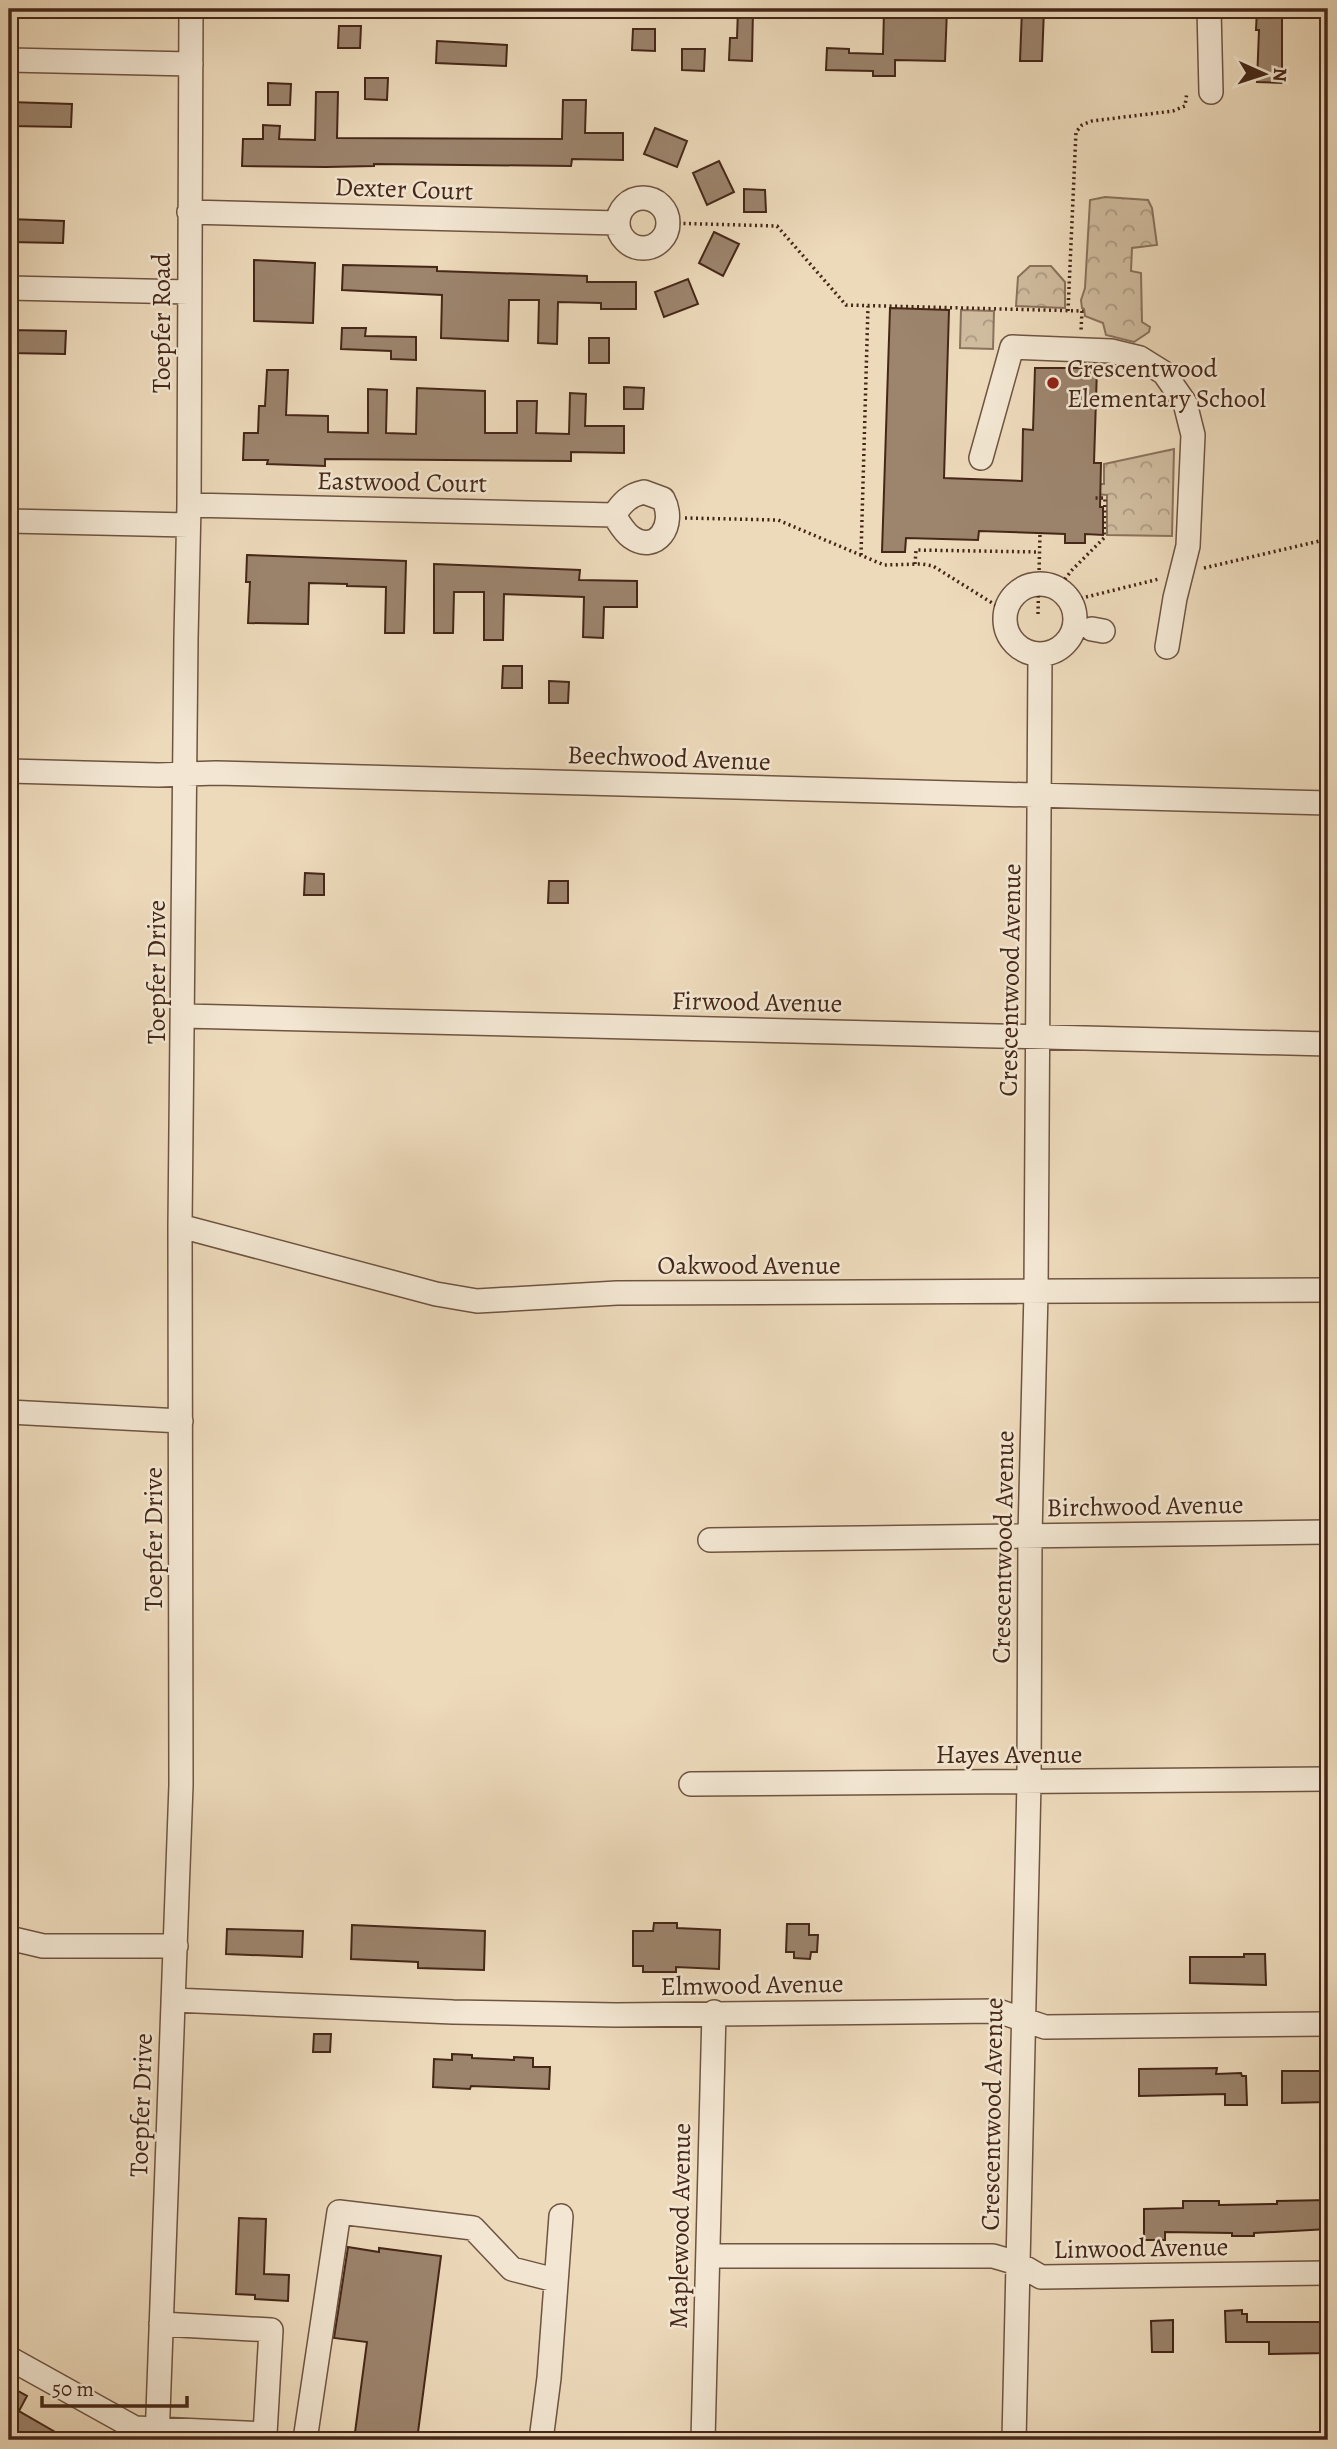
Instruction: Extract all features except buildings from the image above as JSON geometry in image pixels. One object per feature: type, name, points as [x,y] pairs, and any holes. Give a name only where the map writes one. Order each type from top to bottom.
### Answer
[{"type":"street","name":"Toepfer Road","points":[[186,638],[191,9]]},
{"type":"street","points":[[1209,9],[1210,92]]},
{"type":"street","points":[[9,60],[191,65]]},
{"type":"street","points":[[644,198],[659,204],[664,210],[667,223],[660,240],[646,248],[629,244],[619,231],[618,223],[619,215],[629,202],[644,198]]},
{"type":"street","name":"Dexter Court","points":[[189,212],[618,223]]},
{"type":"street","points":[[9,288],[189,292]]},
{"type":"street","points":[[981,458],[1012,347],[1111,351],[1140,358],[1164,373],[1185,403],[1192,435],[1188,546],[1180,574],[1167,647]]},
{"type":"street","name":"Eastwood Court","points":[[9,521],[189,515],[614,515]]},
{"type":"street","points":[[1024,586],[1055,591],[1075,611],[1075,627],[1068,641],[1055,651],[1040,655],[1024,651],[1012,641],[1005,627],[1005,611],[1012,597],[1024,586]]},
{"type":"street","name":"Toepfer Drive","points":[[157,2435],[181,1785],[180,1226],[186,638]]},
{"type":"street","name":"Crescentwood Avenue","points":[[1014,2440],[1036,1292],[1040,655]]},
{"type":"street","name":"Beechwood Avenue","points":[[9,771],[258,774],[1328,803]]},
{"type":"street","name":"Firwood Avenue","points":[[184,1016],[1328,1044]]},
{"type":"street","name":"Oakwood Avenue","points":[[180,1226],[436,1294],[477,1301],[617,1293],[1328,1290]]},
{"type":"street","points":[[9,1412],[181,1421]]},
{"type":"street","name":"Birchwood Avenue","points":[[710,1540],[1328,1531]]},
{"type":"street","name":"Hayes Avenue","points":[[691,1784],[1328,1779]]},
{"type":"street","points":[[9,1938],[43,1946],[176,1946]]},
{"type":"street","name":"Elmwood Avenue","points":[[173,2000],[616,2015],[998,2011],[1045,2027],[1328,2024]]},
{"type":"street","name":"Maplewood Avenue","points":[[703,2440],[714,2012]]},
{"type":"street","points":[[306,2440],[339,2212],[473,2228],[512,2269],[555,2280]]},
{"type":"street","points":[[541,2440],[549,2378],[561,2216]]},
{"type":"street","name":"Linwood Avenue","points":[[708,2256],[993,2256],[1017,2263],[1041,2277],[1328,2273]]},
{"type":"street","points":[[9,2358],[135,2428],[157,2435],[265,2437],[271,2330],[161,2324]]},
{"type":"path","points":[[1068,311],[1076,132],[1082,125],[1092,121],[1173,111],[1185,106],[1186,92]]},
{"type":"path","points":[[667,223],[777,226],[846,305],[1082,311],[1080,350]]},
{"type":"path","points":[[861,555],[868,306]]},
{"type":"path","points":[[1038,614],[1070,572],[1104,538],[1105,498],[1094,498]]},
{"type":"path","points":[[677,518],[778,520],[884,565],[933,566],[1005,611]]},
{"type":"path","points":[[1040,533],[1039,552],[1055,591]]},
{"type":"path","points":[[1055,591],[1180,574],[1328,539]]},
{"type":"path","points":[[915,564],[916,550],[1039,552]]},
{"type":"green space","points":[[1105,197],[1148,200],[1152,208],[1157,245],[1132,248],[1131,271],[1141,273],[1142,322],[1150,327],[1149,332],[1134,342],[1106,335],[1103,323],[1085,316],[1082,308],[1090,200]]},
{"type":"green space","points":[[1030,266],[1051,266],[1065,282],[1065,308],[1016,306],[1018,277]]},
{"type":"green space","points":[[961,310],[994,311],[993,349],[960,348]]},
{"type":"green space","points":[[1174,449],[1172,536],[1107,535],[1107,495],[1096,494],[1097,484],[1104,484],[1104,464]]},
{"type":"place","name":"Crescentwood Elementary School","points":[[1053,383]]}]
